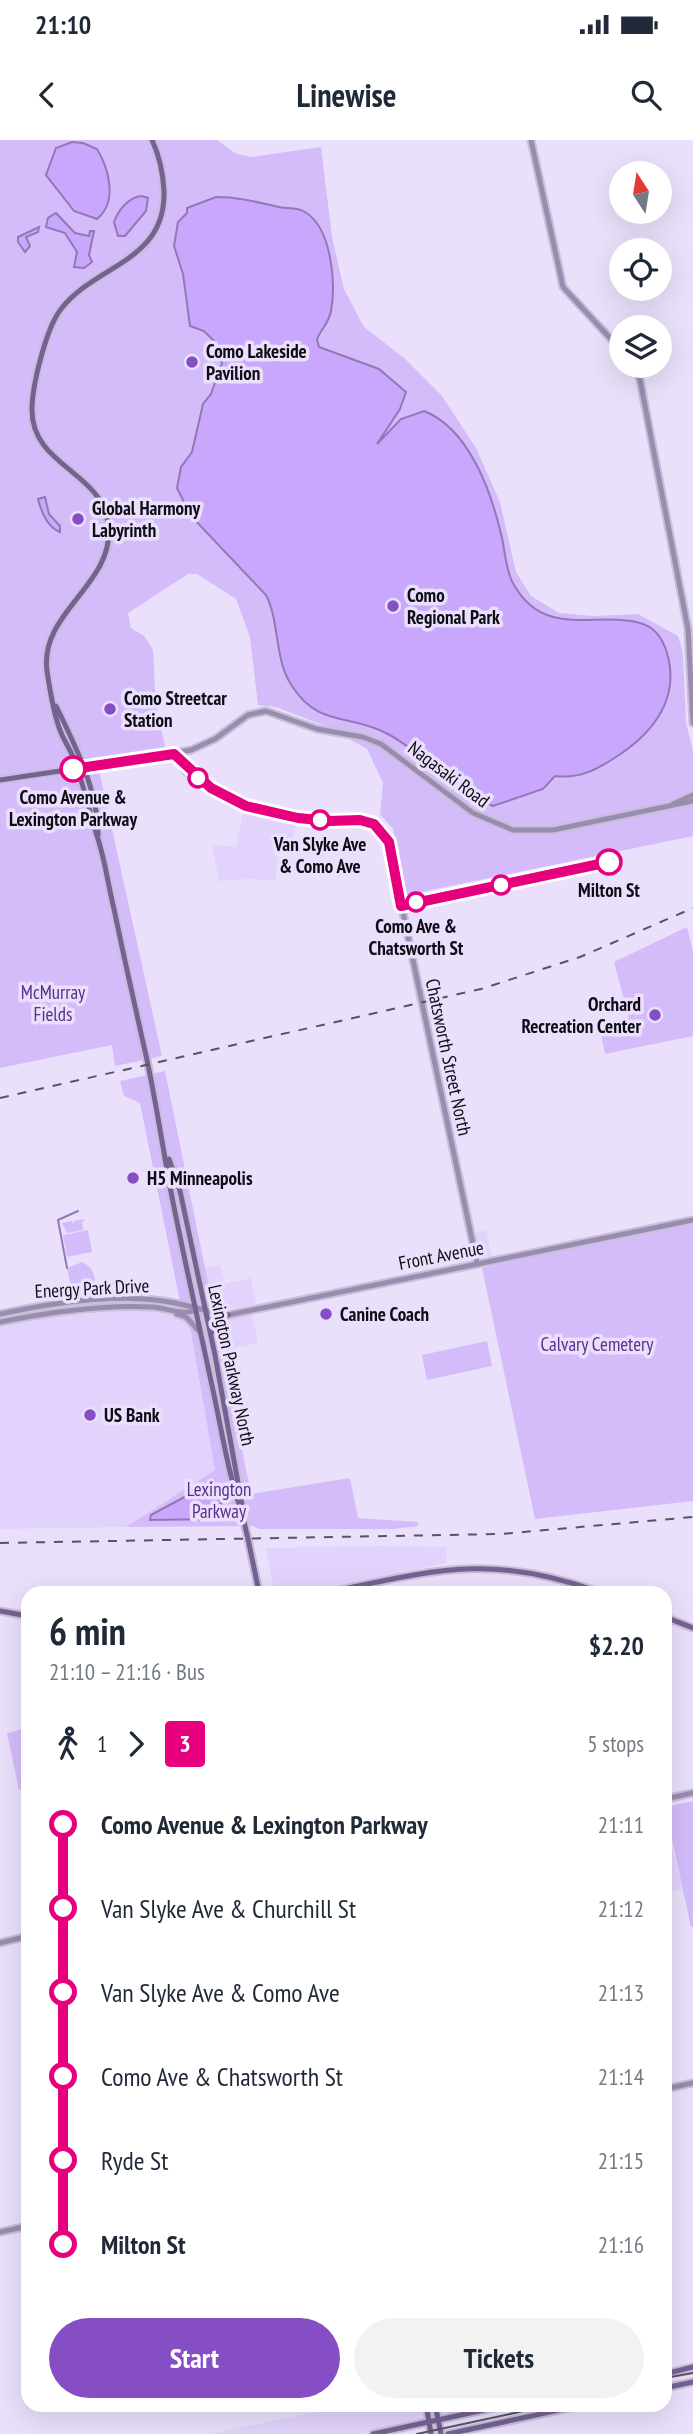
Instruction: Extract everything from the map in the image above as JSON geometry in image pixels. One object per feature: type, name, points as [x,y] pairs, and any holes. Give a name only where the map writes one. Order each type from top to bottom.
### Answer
[{"type":"main road","name":"Lexington Parkway North","points":[[152,140],[163,174],[163,210],[158,226],[144,247],[60,310],[49,333],[34,394],[32,420],[41,443],[51,456],[97,493],[104,507],[109,530],[107,548],[100,568],[54,630],[47,652],[48,674],[61,733],[80,768],[98,838],[166,1149],[171,1193],[227,1459],[242,1513]]},
{"type":"main road","points":[[0,780],[80,768]]},
{"type":"main road","name":"Lexington Parkway North","points":[[166,1149],[180,1191],[211,1339],[242,1493],[242,1513]]},
{"type":"main road","points":[[211,1339],[213,1323],[228,1315]]},
{"type":"main road","points":[[242,1513],[258,1586]]},
{"type":"main road","points":[[358,1586],[426,1572],[469,1567],[542,1574],[580,1586]]},
{"type":"main road","points":[[0,1611],[21,1615]]},
{"type":"main road","points":[[672,1620],[693,1628]]},
{"type":"main road","points":[[672,2372],[693,2367]]},
{"type":"main road","points":[[672,2386],[693,2382]]},
{"type":"main road","points":[[427,2412],[431,2434]]},
{"type":"main road","points":[[436,2412],[441,2434]]},
{"type":"main road","points":[[373,2434],[475,2412]]},
{"type":"main road","points":[[448,2434],[550,2412]]},
{"type":"street","points":[[531,140],[563,287],[609,337]]},
{"type":"street","points":[[639,378],[691,629],[693,723]]},
{"type":"street","name":"Nagasaki Road","points":[[174,754],[205,744],[255,712],[271,712],[317,729],[363,737],[381,744],[473,813],[513,830],[553,830],[669,806]]},
{"type":"street","points":[[80,768],[174,754]]},
{"type":"street","name":"Chatsworth Street North","points":[[174,754],[186,772],[246,806],[271,813],[329,821],[365,820],[381,829],[389,842],[477,1263]]},
{"type":"street","points":[[669,806],[693,796]]},
{"type":"street","points":[[669,806],[693,802]]},
{"type":"street","name":"Front Avenue","points":[[196,1310],[228,1315],[693,1220]]},
{"type":"street","name":"Energy Park Drive","points":[[0,1314],[41,1306],[142,1298],[188,1305],[196,1310]]},
{"type":"street","name":"Energy Park Drive","points":[[0,1322],[48,1314],[142,1307],[190,1313],[196,1310]]},
{"type":"street","points":[[165,1308],[186,1317],[200,1332]]},
{"type":"street","points":[[672,1798],[693,1793]]},
{"type":"street","points":[[0,1943],[21,1938]]},
{"type":"street","points":[[672,2088],[693,2083]]},
{"type":"street","points":[[0,2232],[21,2228]]},
{"type":"shaded area","points":[[72,142],[97,149],[108,175],[108,204],[97,219],[74,211],[46,175],[56,148]]},
{"type":"shaded area","points":[[142,196],[148,198],[146,211],[125,236],[118,236],[114,222],[118,213],[128,202]]},
{"type":"shaded area","points":[[216,197],[298,209],[314,220],[326,243],[333,286],[330,315],[317,339],[319,347],[379,369],[406,392],[400,409],[377,444],[401,419],[424,411],[454,432],[466,447],[485,483],[498,521],[509,574],[526,602],[540,612],[556,618],[623,620],[650,627],[658,634],[670,669],[667,698],[653,724],[632,746],[596,769],[573,776],[555,776],[543,789],[493,806],[465,790],[402,742],[374,728],[324,714],[302,699],[292,686],[282,665],[266,595],[191,516],[177,488],[181,467],[192,452],[203,404],[211,394],[222,363],[216,343],[204,331],[190,326],[183,274],[174,246],[178,222],[187,213],[187,208]]},
{"type":"shaded area","points":[[56,213],[75,233],[89,236],[90,231],[94,231],[89,255],[92,262],[84,268],[74,267],[77,252],[65,233],[46,227],[48,218]]},
{"type":"shaded area","points":[[39,227],[38,232],[26,237],[30,246],[25,252],[18,242],[18,237]]},
{"type":"shaded area","points":[[45,497],[49,514],[60,526],[60,532],[48,523],[43,513],[38,499]]},
{"type":"shaded area","points":[[243,812],[296,825],[293,838],[284,847],[274,849],[273,855],[278,856],[275,881],[219,881],[212,845],[236,847]]},
{"type":"shaded area","points":[[486,1230],[492,1256],[482,1257],[479,1256],[474,1233]]},
{"type":"shaded area","points":[[220,1265],[225,1284],[251,1278],[256,1301],[254,1305],[230,1309],[208,1306],[199,1269]]},
{"type":"shaded area","points":[[161,1310],[189,1321],[215,1470],[126,1527],[0,1529],[0,1325],[35,1318]]},
{"type":"shaded area","points":[[252,1314],[258,1343],[216,1352],[213,1329],[218,1321]]},
{"type":"shaded area","points":[[214,1481],[225,1516],[221,1519],[150,1520],[151,1515]]},
{"type":"shaded area","points":[[446,1547],[447,1563],[333,1586],[274,1586],[265,1548]]},
{"type":"shaded area","points":[[672,1847],[682,1889],[672,1891]]},
{"type":"shaded area","points":[[316,2412],[465,2412],[361,2434],[210,2434]]},
{"type":"green space","name":"Como Regional Park","points":[[0,140],[217,140],[235,153],[250,157],[321,147],[332,237],[344,289],[364,327],[403,357],[442,396],[476,448],[500,502],[516,572],[531,596],[559,613],[594,616],[638,614],[678,636],[683,653],[686,723],[693,750],[693,836],[407,895],[393,829],[380,814],[383,783],[367,749],[328,727],[276,707],[258,705],[250,637],[236,599],[197,574],[188,574],[128,613],[131,628],[144,636],[153,650],[156,706],[166,751],[97,761],[162,1056],[115,1066],[112,1045],[0,1068]]},
{"type":"green space","points":[[687,927],[693,952],[693,1036],[605,1054],[599,1025],[629,1018],[614,962]]},
{"type":"green space","name":"Lexington Parkway","points":[[165,1071],[251,1494],[350,1478],[358,1518],[418,1522],[418,1526],[394,1529],[126,1527],[215,1470],[189,1321],[183,1317],[140,1103],[124,1096],[120,1081]]},
{"type":"green space","points":[[85,1219],[82,1222],[83,1230],[67,1233],[62,1223],[72,1221],[73,1224],[74,1221]]},
{"type":"green space","name":"Calvary Cemetery","points":[[693,1224],[693,1501],[535,1519],[482,1268]]},
{"type":"green space","points":[[88,1230],[92,1252],[67,1257],[63,1235]]},
{"type":"green space","points":[[82,1262],[93,1272],[95,1287],[78,1295],[71,1287],[67,1268]]},
{"type":"green space","points":[[487,1341],[492,1366],[427,1380],[422,1355]]},
{"type":"green space","points":[[21,1730],[19,1790],[7,1733]]},
{"type":"green space","points":[[693,1801],[693,1927],[672,1839],[672,1806]]},
{"type":"waterway","points":[[67,1268],[58,1220],[78,1211]]},
{"type":"tram line","points":[[672,2377],[693,2373]]},
{"type":"tram line","points":[[417,2434],[519,2412]]},
{"type":"railway","points":[[0,1098],[481,989],[580,957],[693,908]]},
{"type":"railway","points":[[0,1543],[501,1534],[693,1517]]},
{"type":"bus line","name":"3","points":[[73,769],[174,754],[211,788],[246,806],[298,818],[365,820],[381,829],[387,837],[401,906],[609,862]]},
{"type":"place","name":"Como Lakeside Pavilion","points":[[192,362]]},
{"type":"place","name":"Global Harmony Labyrinth","points":[[78,519]]},
{"type":"place","name":"Como Regional Park","points":[[393,606]]},
{"type":"place","name":"Como Streetcar Station","points":[[110,709]]},
{"type":"place","name":"Como Avenue & Lexington Parkway","points":[[73,769]]},
{"type":"place","name":"Van Slyke Ave & Como Ave","points":[[320,820]]},
{"type":"place","name":"Milton St","points":[[609,862]]},
{"type":"place","name":"Como Ave & Chatsworth St","points":[[416,902]]},
{"type":"place","name":"Orchard Recreation Center","points":[[655,1015]]},
{"type":"place","name":"H5 Minneapolis","points":[[133,1178]]},
{"type":"place","name":"Canine Coach","points":[[326,1314]]},
{"type":"place","name":"US Bank","points":[[90,1415]]},
{"type":"park label","name":"McMurray Fields","points":[[53,1003]]}]
